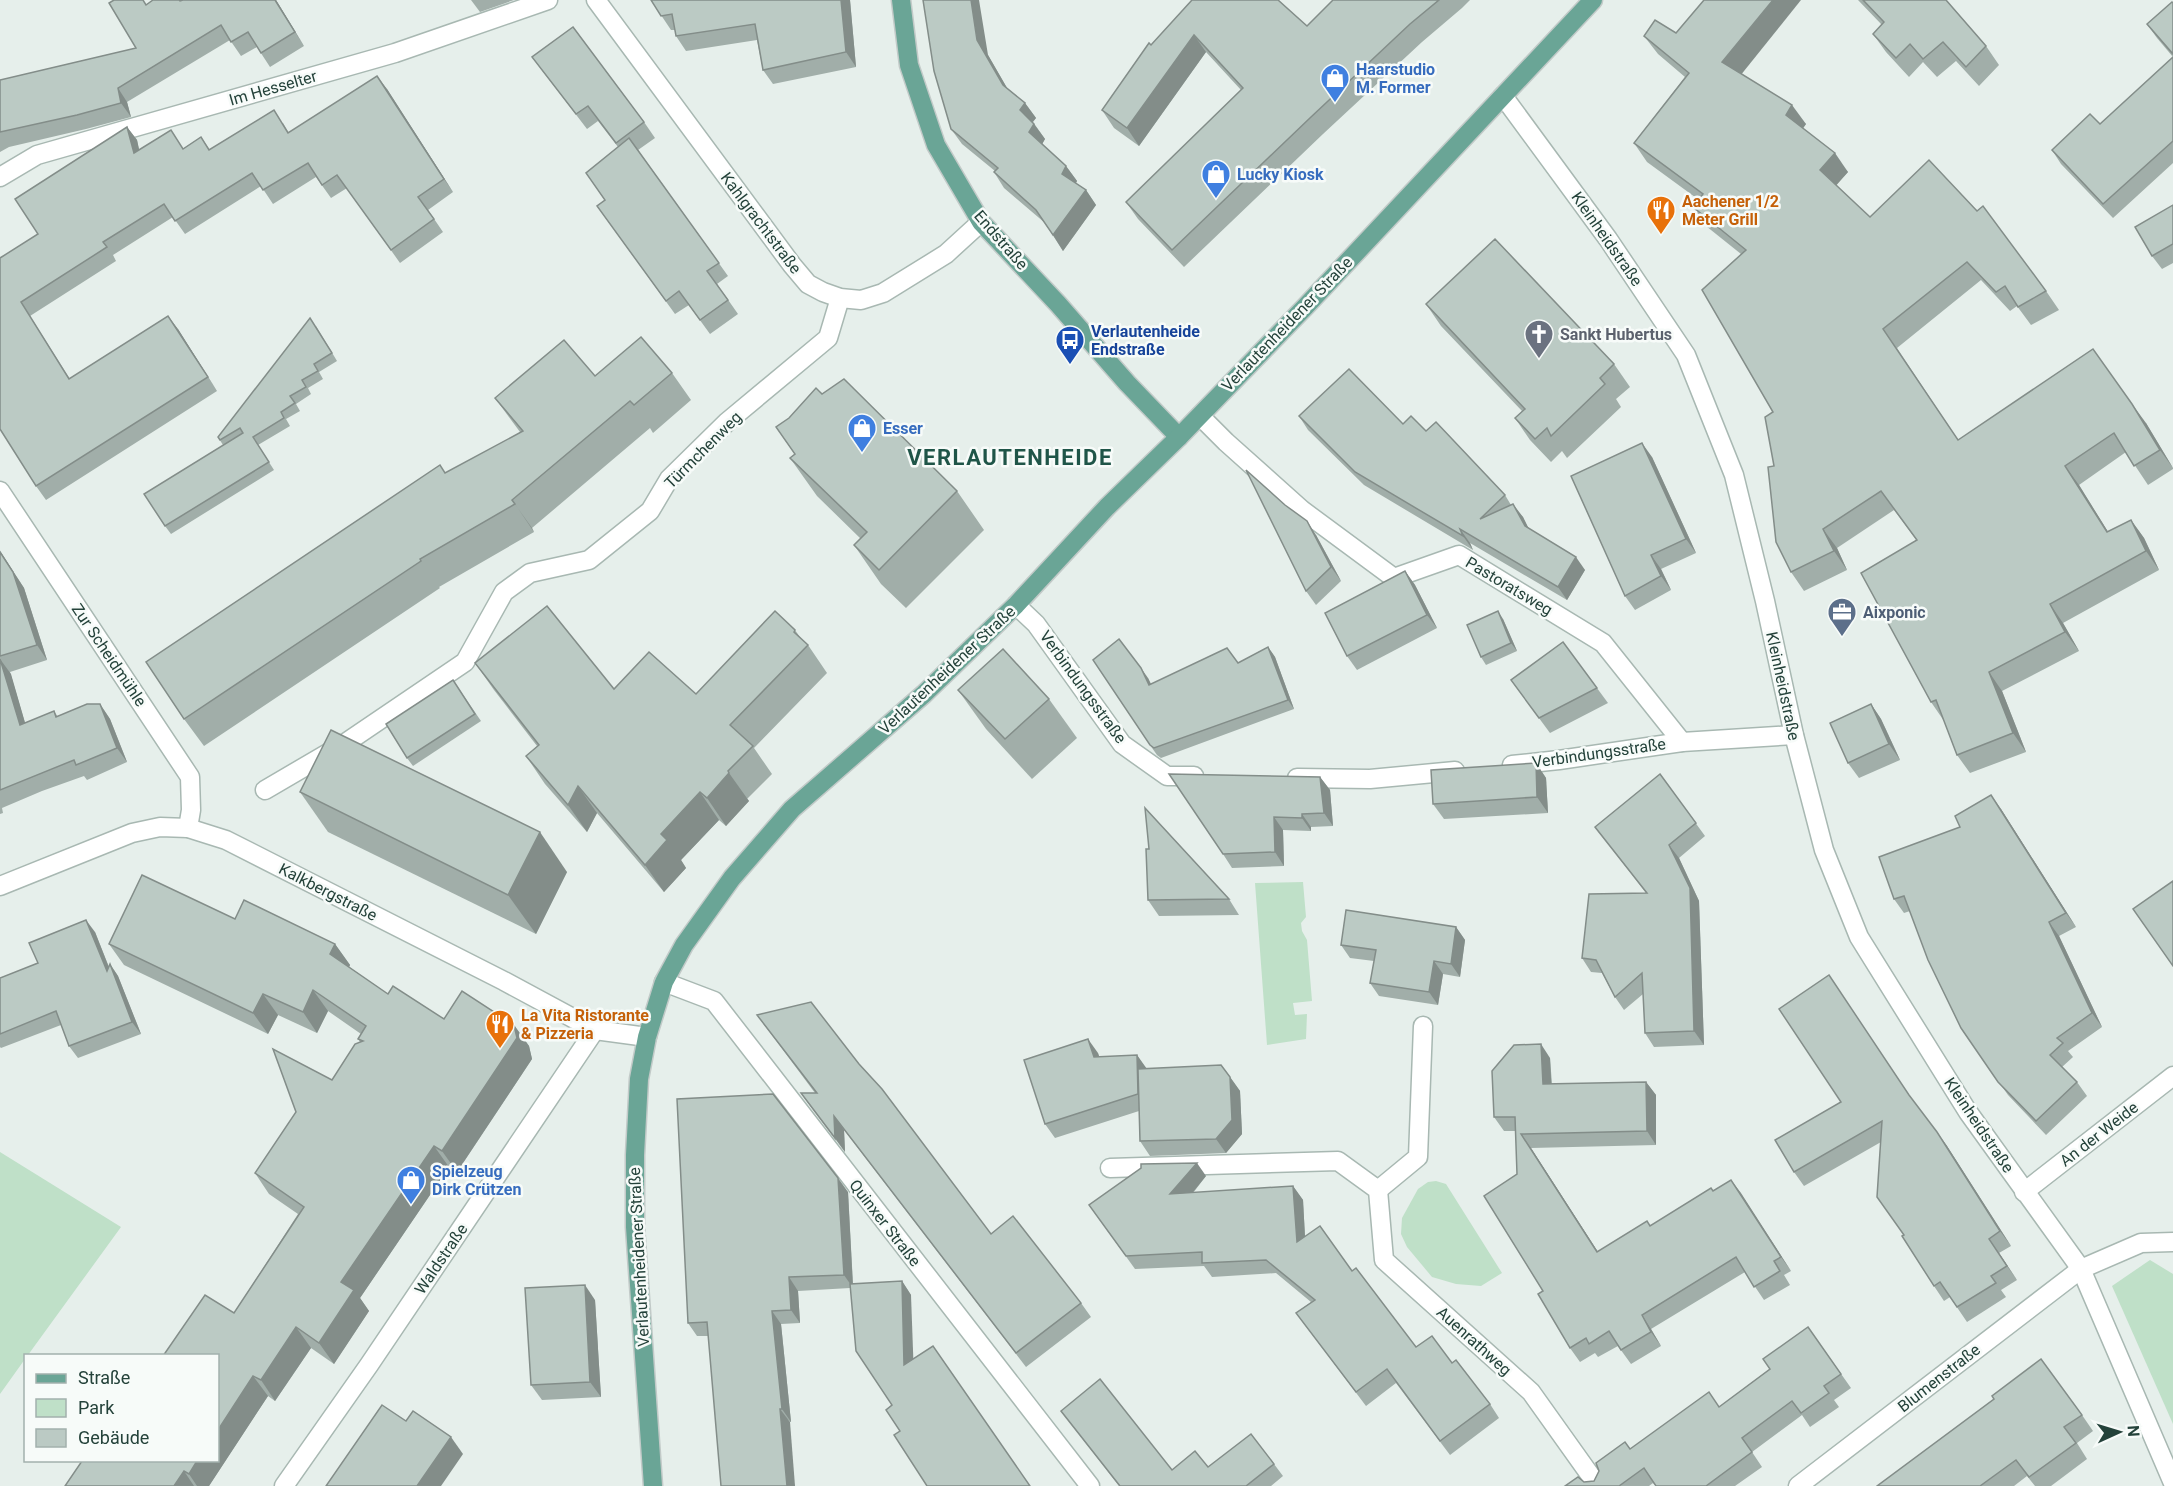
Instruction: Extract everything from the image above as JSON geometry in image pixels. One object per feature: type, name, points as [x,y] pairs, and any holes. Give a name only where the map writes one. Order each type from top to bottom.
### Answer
[{"type":"main road","name":"Endstraße","points":[[901,0],[909,65],[936,145],[981,222],[1179,437]]},
{"type":"main road","name":"Verlautenheidener Straße","points":[[653,1486],[635,1227],[635,1155],[639,1079],[646,1037],[664,982],[684,945],[732,878],[792,809],[924,694],[1016,605],[1107,507],[1200,416],[1593,0]]},
{"type":"street","name":"Im Hesselter","points":[[0,177],[37,155],[394,53],[548,0]]},
{"type":"street","name":"Kahlgrachtstraße","points":[[596,0],[792,266],[808,284],[840,298],[861,300],[883,293],[946,254],[981,222]]},
{"type":"street","name":"Kleinheidstraße","points":[[1503,96],[1608,239],[1686,355],[1734,475],[1765,601],[1794,735],[1824,850],[1859,937],[1968,1112],[2081,1269],[2173,1483]]},
{"type":"street","name":"Türmchenweg","points":[[266,790],[347,742],[465,662],[504,592],[530,573],[589,561],[650,511],[669,479],[727,422],[828,338],[840,298]]},
{"type":"street","name":"Pastoratsweg","points":[[1200,416],[1302,510],[1394,578],[1459,555],[1603,643],[1682,742]]},
{"type":"street","name":"Zur Scheidmühle","points":[[0,491],[190,777],[191,810],[188,828]]},
{"type":"street","name":"Verbindungsstraße","points":[[1016,605],[1036,624],[1122,744],[1167,776],[1215,777]]},
{"type":"street","name":"Verbindungsstraße","points":[[1500,766],[1682,742],[1794,735]]},
{"type":"street","points":[[1275,778],[1370,779],[1477,769]]},
{"type":"street","name":"Kalkbergstraße","points":[[0,886],[132,833],[160,827],[188,828],[226,840],[504,981],[595,1030],[646,1037]]},
{"type":"street","name":"Quinxer Straße","points":[[664,982],[714,1001],[1090,1486]]},
{"type":"street","points":[[1110,1168],[1338,1161],[1378,1190],[1418,1157],[1423,1026]]},
{"type":"street","name":"Waldstraße","points":[[284,1486],[376,1355],[595,1030]]},
{"type":"street","name":"An der Weide","points":[[2024,1192],[2173,1076]]},
{"type":"street","name":"Auenrathweg","points":[[1378,1190],[1384,1260],[1531,1392],[1598,1486]]},
{"type":"street","points":[[2081,1269],[2141,1243],[2173,1242]]},
{"type":"street","name":"Blumenstraße","points":[[1798,1486],[2081,1269]]},
{"type":"green space","points":[[1303,882],[1306,917],[1301,923],[1307,940],[1312,1001],[1293,1003],[1295,1015],[1307,1014],[1306,1039],[1267,1045],[1255,883]]},
{"type":"green space","points":[[0,1152],[121,1227],[29,1354],[24,1354],[24,1360],[0,1394]]},
{"type":"green space","points":[[1436,1181],[1446,1184],[1502,1273],[1481,1286],[1456,1284],[1432,1277],[1407,1247],[1401,1234],[1402,1218],[1418,1189],[1428,1182]]},
{"type":"green space","points":[[2150,1260],[2173,1274],[2173,1424],[2112,1286]]},
{"type":"building","points":[[114,0],[143,0],[146,5],[153,0],[275,0],[295,32],[261,53],[248,32],[231,42],[221,25],[118,88],[121,103],[0,132],[0,80],[136,48],[109,3]]},
{"type":"building","points":[[651,0],[841,0],[846,52],[763,70],[755,24],[676,36],[672,14],[661,16]]},
{"type":"building","points":[[923,0],[971,0],[977,40],[1003,85],[1025,103],[1020,110],[1034,124],[1029,132],[1066,166],[1062,174],[1086,190],[1053,235],[1036,210],[994,172],[998,168],[951,129],[934,71]]},
{"type":"building","points":[[1192,0],[1278,0],[1307,26],[1333,0],[1439,0],[1410,24],[1172,250],[1126,202],[1243,88],[1194,35],[1127,128],[1102,110],[1149,43],[1151,45]]},
{"type":"building","points":[[1704,0],[1773,0],[1722,62],[1792,105],[1786,115],[1835,153],[1820,170],[1870,217],[1929,160],[1977,211],[1983,206],[2046,291],[2018,307],[2005,286],[1996,292],[1967,262],[1883,329],[1958,440],[2093,349],[2132,404],[2160,450],[2134,466],[2114,433],[2065,466],[2107,532],[2131,520],[2146,551],[2050,604],[2065,632],[1989,672],[2013,733],[1957,755],[1936,700],[1931,702],[1861,573],[1917,540],[1881,491],[1823,529],[1834,551],[1791,572],[1776,542],[1768,467],[1774,466],[1765,417],[1773,412],[1702,290],[1746,250],[1693,207],[1703,194],[1634,143],[1689,73],[1644,36],[1655,20],[1676,33]]},
{"type":"building","points":[[1863,0],[1946,0],[1986,46],[1966,67],[1943,42],[1923,59],[1910,44],[1896,58],[1873,34],[1884,22]]},
{"type":"building","points":[[2173,3],[2173,54],[2147,24]]},
{"type":"building","points":[[573,27],[644,122],[616,143],[588,106],[576,114],[532,57]]},
{"type":"building","points":[[2173,57],[2173,141],[2103,204],[2052,150],[2090,114],[2100,124]]},
{"type":"building","points":[[377,76],[444,179],[418,197],[434,219],[391,250],[337,175],[322,185],[308,163],[263,190],[252,173],[175,221],[164,204],[103,242],[107,247],[21,302],[69,379],[168,316],[208,377],[36,486],[0,429],[0,258],[38,234],[15,199],[127,127],[134,153],[171,130],[183,149],[201,137],[209,150],[274,110],[288,133]]},
{"type":"building","points":[[629,138],[719,263],[707,271],[728,300],[700,320],[679,291],[666,301],[597,206],[605,200],[586,173]]},
{"type":"building","points":[[2173,205],[2173,244],[2152,256],[2135,227]]},
{"type":"building","name":"Sankt Hubertus","points":[[1495,239],[1614,364],[1600,378],[1605,384],[1551,436],[1547,428],[1535,439],[1515,418],[1525,409],[1426,304]]},
{"type":"building","points":[[310,318],[332,353],[314,364],[318,371],[302,380],[306,387],[290,396],[295,403],[281,412],[284,418],[253,437],[269,462],[165,526],[144,494],[243,433],[240,428],[220,440],[218,437]]},
{"type":"building","points":[[641,337],[672,373],[634,405],[630,401],[512,500],[515,504],[420,559],[421,561],[184,719],[146,662],[440,465],[445,473],[523,431],[495,398],[564,340],[595,376]]},
{"type":"building","points":[[1349,369],[1403,424],[1411,416],[1426,431],[1436,422],[1505,495],[1480,519],[1513,504],[1525,526],[1576,557],[1558,587],[1460,529],[1463,536],[1355,472],[1299,416]]},
{"type":"building","points":[[844,379],[957,491],[879,570],[854,545],[867,532],[790,458],[795,454],[776,427],[789,418],[816,388],[822,394]]},
{"type":"building","points":[[1642,443],[1686,539],[1651,555],[1661,576],[1625,596],[1571,476]]},
{"type":"building","points":[[1246,470],[1285,505],[1307,521],[1331,567],[1306,591]]},
{"type":"building","points":[[0,552],[13,572],[37,645],[0,656]]},
{"type":"building","points":[[1405,571],[1427,615],[1347,656],[1325,613]]},
{"type":"building","points":[[547,606],[614,689],[649,652],[696,694],[775,611],[808,645],[730,725],[753,746],[728,771],[729,773],[707,798],[700,792],[661,834],[667,840],[645,865],[578,786],[568,805],[526,756],[539,745],[475,663]]},
{"type":"building","points":[[1498,611],[1511,643],[1481,657],[1467,625]]},
{"type":"building","points":[[1119,639],[1141,668],[1149,685],[1227,648],[1238,663],[1268,647],[1288,700],[1154,748],[1093,660]]},
{"type":"building","points":[[1563,642],[1597,688],[1539,718],[1511,680]]},
{"type":"building","points":[[1003,649],[1049,699],[1005,739],[958,690]]},
{"type":"building","points":[[0,659],[20,725],[54,711],[56,717],[87,704],[100,704],[117,748],[76,765],[74,760],[0,790]]},
{"type":"building","points":[[453,680],[475,714],[407,758],[386,724]]},
{"type":"building","points":[[1871,704],[1889,744],[1848,763],[1830,723]]},
{"type":"building","points":[[331,730],[540,832],[508,895],[300,792]]},
{"type":"building","points":[[1536,763],[1537,797],[1433,804],[1431,770]]},
{"type":"building","points":[[1169,774],[1320,777],[1324,813],[1302,814],[1302,818],[1274,817],[1275,852],[1223,854]]},
{"type":"building","points":[[1660,774],[1696,823],[1669,845],[1690,888],[1694,1031],[1645,1033],[1642,973],[1615,997],[1596,960],[1582,958],[1589,894],[1647,893],[1595,827]]},
{"type":"building","points":[[1991,795],[2066,913],[2049,922],[2092,1013],[2057,1038],[2063,1043],[2050,1055],[2077,1082],[2036,1121],[1998,1082],[1961,1028],[1928,960],[1904,896],[1894,899],[1879,857],[1960,827],[1955,816]]},
{"type":"building","points":[[1145,808],[1229,899],[1148,900],[1146,849],[1149,849]]},
{"type":"building","points":[[142,875],[235,919],[244,900],[335,944],[330,954],[388,994],[393,986],[444,1019],[462,991],[514,1025],[517,1038],[442,1151],[434,1146],[341,1282],[354,1290],[319,1343],[296,1327],[261,1380],[253,1376],[219,1428],[219,1354],[164,1354],[205,1295],[234,1313],[304,1207],[255,1173],[296,1112],[273,1049],[332,1080],[355,1044],[363,1041],[358,1039],[366,1026],[313,990],[303,1012],[263,994],[253,1013],[109,944]]},
{"type":"building","points":[[2173,881],[2173,966],[2133,909]]},
{"type":"building","points":[[1346,910],[1456,927],[1451,964],[1434,961],[1429,992],[1370,983],[1376,950],[1341,945]]},
{"type":"building","points":[[86,920],[107,971],[110,964],[132,1022],[69,1046],[56,1011],[0,1034],[0,978],[38,963],[29,943]]},
{"type":"building","points":[[1829,975],[1909,1095],[1937,1132],[2000,1231],[1989,1239],[2007,1266],[1991,1276],[1996,1283],[1957,1307],[1940,1282],[1934,1286],[1902,1236],[1904,1235],[1877,1197],[1882,1121],[1794,1172],[1775,1140],[1841,1102],[1779,1009]]},
{"type":"building","points":[[811,1002],[859,1064],[882,1089],[991,1234],[1013,1216],[1081,1303],[1016,1353],[834,1116],[835,1138],[801,1093],[817,1093],[757,1015]]},
{"type":"building","points":[[1088,1039],[1094,1057],[1137,1055],[1138,1094],[1045,1124],[1024,1060]]},
{"type":"building","points":[[1541,1044],[1543,1084],[1646,1082],[1647,1131],[1521,1134],[1597,1252],[1647,1221],[1650,1226],[1711,1188],[1713,1191],[1731,1180],[1781,1257],[1774,1261],[1780,1271],[1754,1287],[1736,1257],[1642,1315],[1651,1332],[1621,1350],[1609,1331],[1589,1344],[1586,1338],[1570,1348],[1538,1294],[1543,1291],[1484,1196],[1517,1174],[1515,1117],[1494,1117],[1492,1071],[1514,1045]]},
{"type":"building","points":[[1221,1065],[1230,1077],[1232,1120],[1216,1139],[1140,1141],[1138,1069]]},
{"type":"building","points":[[773,1094],[838,1178],[844,1275],[789,1277],[791,1310],[772,1311],[787,1486],[721,1486],[707,1322],[688,1323],[677,1099]]},
{"type":"building","points":[[1197,1163],[1170,1194],[1293,1186],[1297,1242],[1320,1226],[1352,1271],[1356,1268],[1416,1347],[1432,1336],[1452,1363],[1456,1360],[1490,1404],[1440,1441],[1387,1369],[1356,1392],[1296,1313],[1315,1300],[1266,1260],[1202,1263],[1202,1252],[1126,1256],[1089,1205],[1141,1168],[1141,1164]]},
{"type":"building","points":[[902,1281],[904,1365],[933,1346],[1030,1486],[927,1486],[894,1435],[900,1431],[886,1410],[892,1405],[856,1351],[850,1284]]},
{"type":"building","points":[[585,1285],[590,1382],[531,1385],[525,1288]]},
{"type":"building","points":[[1808,1327],[1841,1374],[1824,1386],[1829,1393],[1801,1413],[1792,1401],[1742,1438],[1752,1452],[1706,1486],[1656,1486],[1644,1468],[1619,1486],[1565,1486],[1578,1477],[1584,1482],[1594,1481],[1599,1471],[1596,1463],[1625,1442],[1630,1449],[1709,1392],[1719,1407],[1770,1369],[1763,1359]]},
{"type":"building","points":[[2041,1359],[2082,1415],[2064,1427],[2076,1443],[2029,1477],[2016,1460],[1980,1486],[1877,1486],[1994,1399],[1992,1396]]},
{"type":"building","points":[[1100,1379],[1172,1470],[1195,1451],[1208,1467],[1251,1434],[1274,1464],[1246,1486],[1120,1486],[1061,1411]]},
{"type":"building","points":[[382,1405],[406,1421],[413,1411],[451,1437],[417,1486],[326,1486]]},
{"type":"building","points":[[81,1462],[196,1462],[189,1474],[184,1471],[174,1486],[65,1486]]},
{"type":"place","name":"Haarstudio M. Former","points":[[1335,104]]},
{"type":"place","name":"Lucky Kiosk","points":[[1216,200]]},
{"type":"place","name":"Aachener 1/2 Meter Grill","points":[[1661,236]]},
{"type":"place","name":"Sankt Hubertus","points":[[1539,360]]},
{"type":"place","name":"Verlautenheide Endstraße","points":[[1070,366]]},
{"type":"place","name":"Esser","points":[[862,454]]},
{"type":"place","name":"Aixponic","points":[[1842,638]]},
{"type":"place","name":"La Vita Ristorante & Pizzeria","points":[[500,1050]]},
{"type":"place","name":"Spielzeug Dirk Crützen","points":[[411,1206]]},
{"type":"district","name":"VERLAUTENHEIDE","points":[[1010,457]]}]
